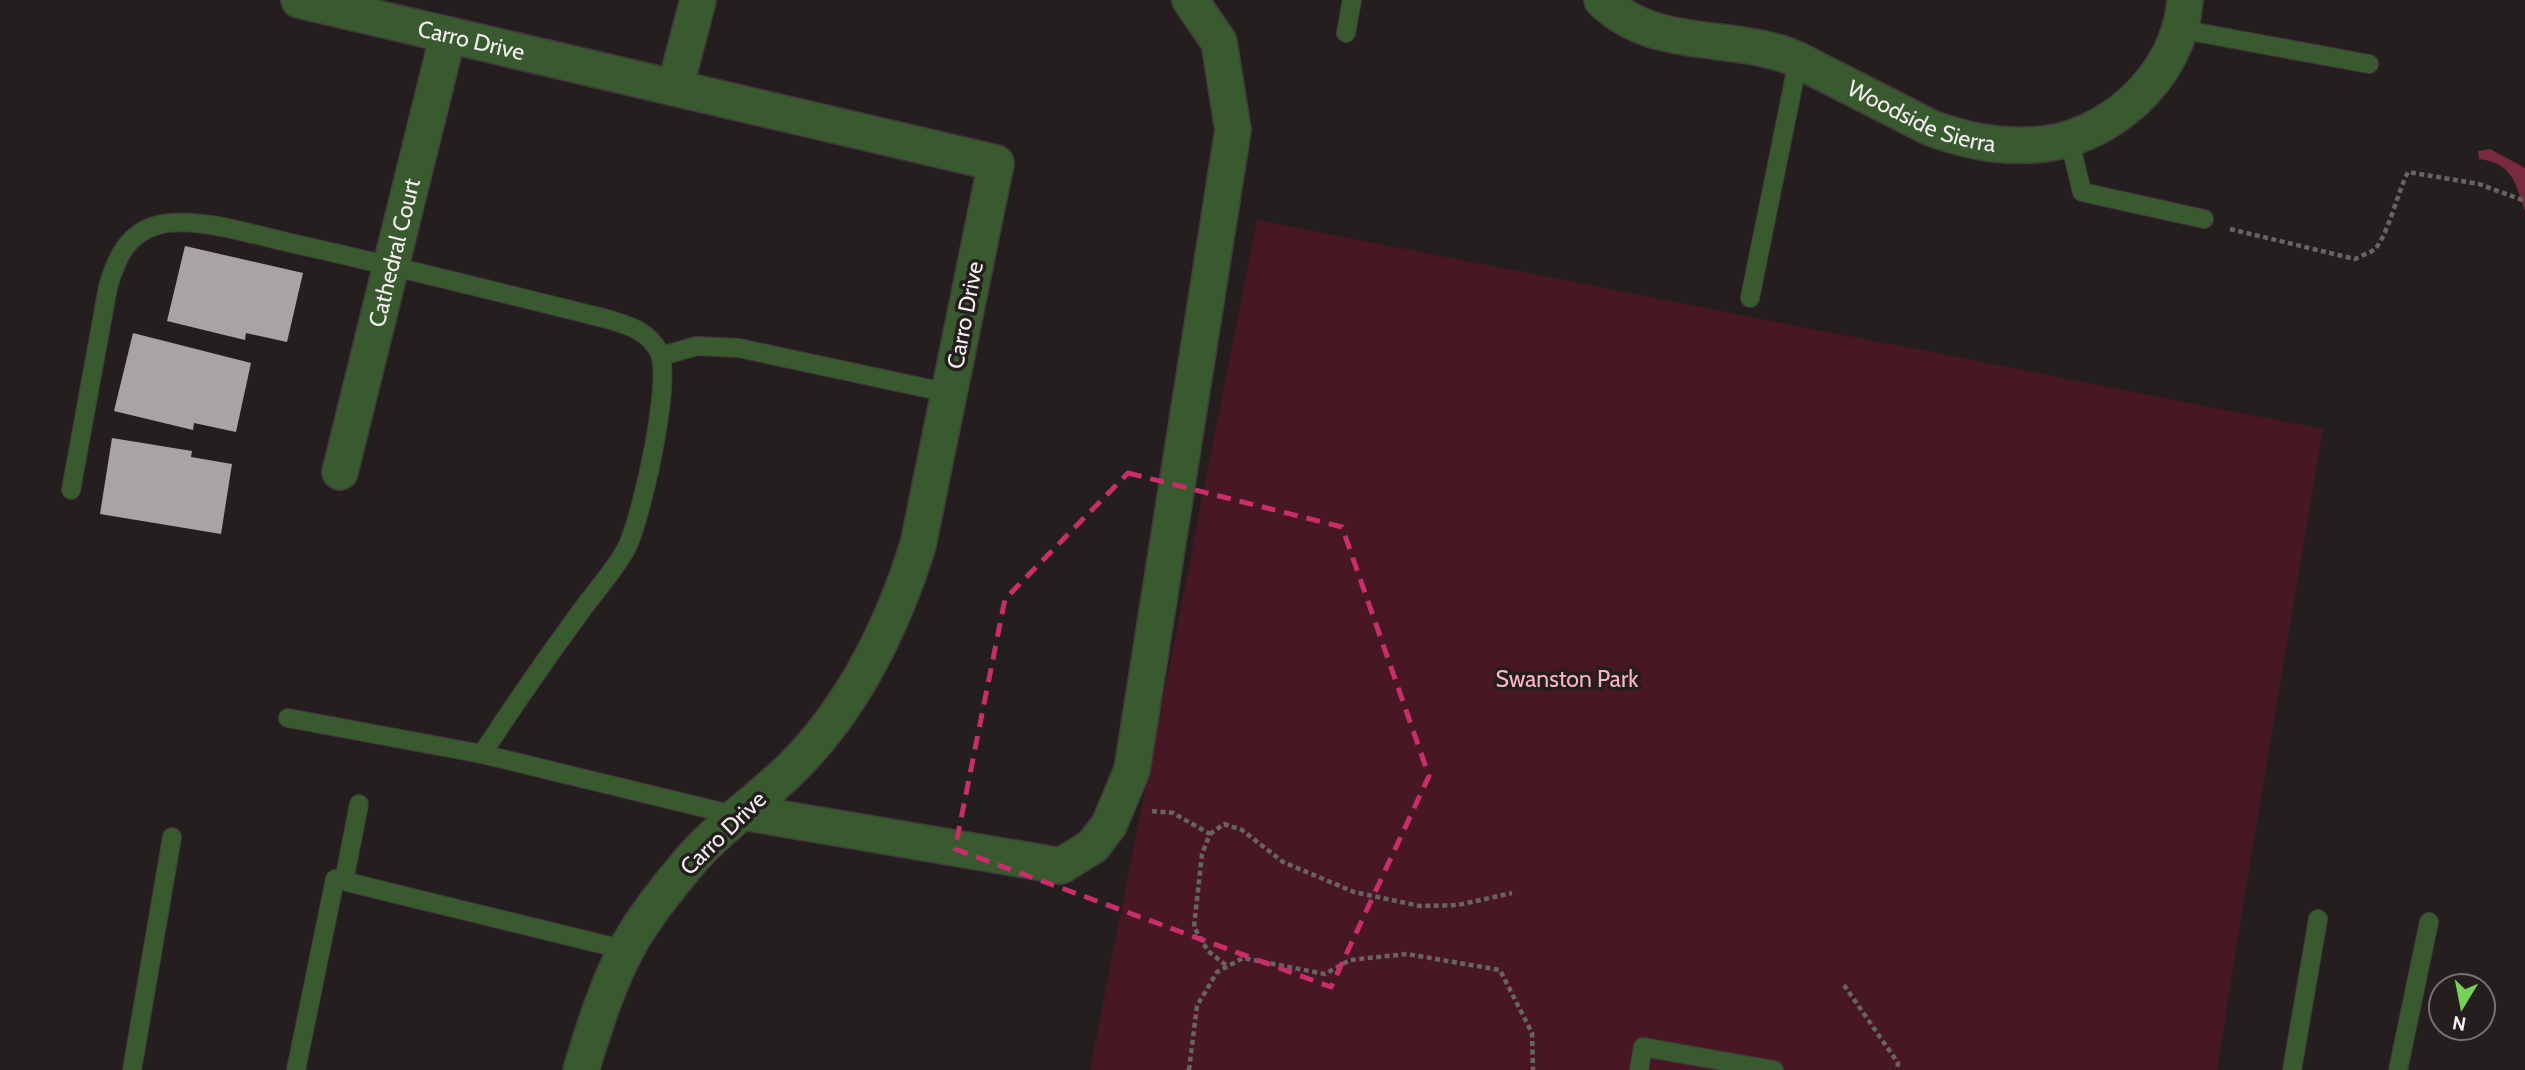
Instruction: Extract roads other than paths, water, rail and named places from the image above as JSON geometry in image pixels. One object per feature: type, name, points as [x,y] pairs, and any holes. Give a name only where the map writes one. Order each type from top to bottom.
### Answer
[{"type":"street","name":"Carro Drive","points":[[299,0],[996,163],[918,545],[902,595],[882,643],[842,709],[792,768],[682,870],[626,950],[600,1009],[581,1070]]},
{"type":"street","points":[[675,88],[698,0]]},
{"type":"street","points":[[741,814],[1060,866],[1093,846],[1109,825],[1132,770],[1233,130],[1219,42],[1189,0]]},
{"type":"street","name":"Woodside Sierra","points":[[1602,0],[1612,9],[1654,32],[1785,54],[1931,128],[1987,144],[2033,145],[2069,138],[2099,126],[2134,102],[2162,68],[2182,15]]},
{"type":"street","name":"Cathedral Court","points":[[340,472],[448,35]]},
{"type":"lane","points":[[1346,33],[1352,0]]},
{"type":"lane","points":[[2182,15],[2369,64]]},
{"type":"lane","points":[[1750,298],[1798,61]]},
{"type":"lane","points":[[2069,138],[2082,192],[2204,219]]},
{"type":"lane","points":[[71,490],[108,288],[116,261],[127,243],[143,230],[160,224],[183,222],[216,226],[391,265],[623,323],[649,337],[662,356],[662,388],[646,488],[635,528],[626,548],[524,690],[482,754]]},
{"type":"lane","points":[[662,356],[697,346],[739,348],[949,393]]},
{"type":"lane","points":[[288,718],[482,754],[741,814]]},
{"type":"lane","points":[[344,881],[359,804]]},
{"type":"lane","points":[[132,1070],[172,837]]},
{"type":"lane","points":[[296,1070],[335,878],[626,950]]},
{"type":"lane","points":[[2292,1070],[2318,919]]},
{"type":"lane","points":[[2398,1070],[2429,922]]},
{"type":"lane","points":[[1639,1070],[1643,1047],[1774,1070]]},
{"type":"park label","name":"Swanston Park","points":[[1567,679]]}]
